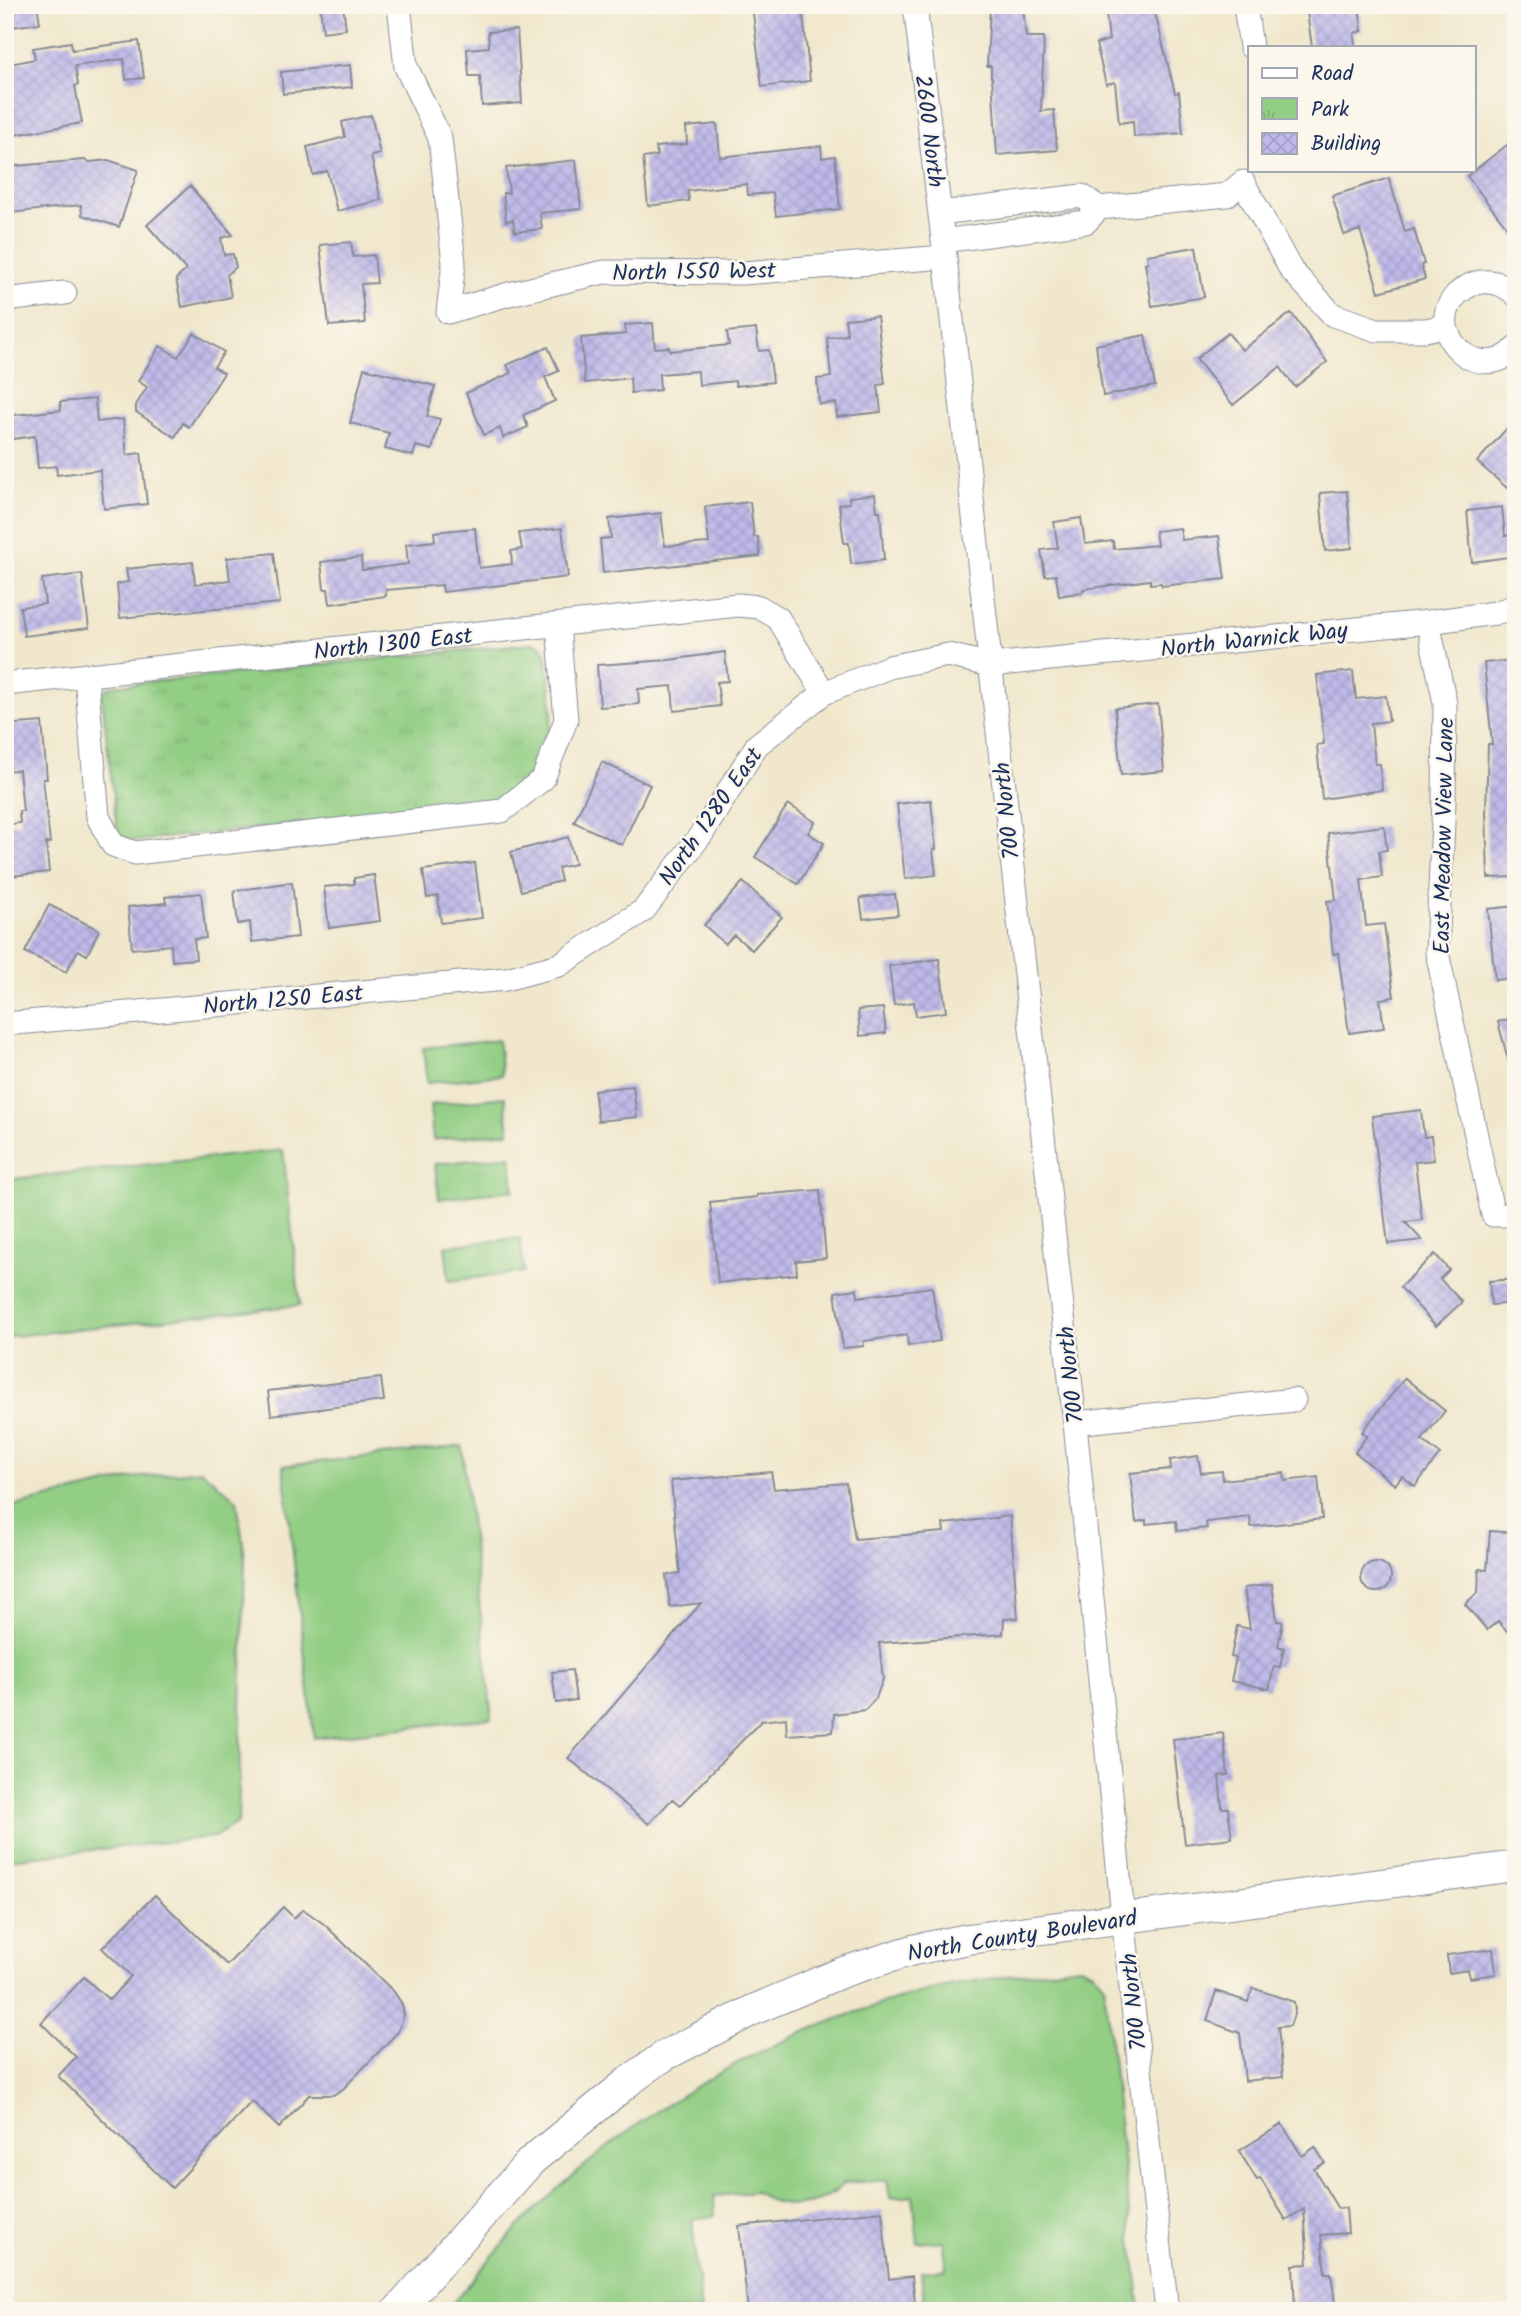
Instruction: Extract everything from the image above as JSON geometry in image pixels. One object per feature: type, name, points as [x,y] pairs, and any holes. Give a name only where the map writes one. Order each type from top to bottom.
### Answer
[{"type":"main road","name":"North County Boulevard","points":[[397,2311],[531,2161],[629,2081],[664,2056],[753,2010],[843,1972],[914,1950],[968,1939],[1516,1866]]},
{"type":"street","name":"North 1550 West","points":[[399,5],[406,67],[440,138],[454,263],[448,312],[509,294],[604,272],[743,274],[944,249],[1086,222],[1100,208]]},
{"type":"street","name":"2600 North","points":[[915,5],[965,439]]},
{"type":"street","points":[[1245,5],[1251,46]]},
{"type":"street","points":[[940,213],[1082,195],[1100,208],[1227,195],[1246,173],[1291,270],[1333,314],[1377,330],[1425,330],[1446,326]]},
{"type":"street","points":[[1516,295],[1502,285],[1475,283],[1463,289],[1453,299],[1447,312],[1446,326],[1449,338],[1456,348],[1478,361],[1503,359],[1516,348]]},
{"type":"street","points":[[5,300],[65,293]]},
{"type":"street","name":"700 North","points":[[965,439],[1075,1423],[1123,1917],[1167,2311]]},
{"type":"street","name":"North 1300 East","points":[[5,684],[738,605],[759,607],[778,618],[824,692]]},
{"type":"street","name":"North Warnick Way","points":[[990,664],[1428,622],[1495,613],[1516,606]]},
{"type":"street","name":"East Meadow View Lane","points":[[1428,622],[1445,703],[1444,801],[1437,952],[1504,1215]]},
{"type":"street","points":[[86,675],[98,817],[113,845],[135,853],[502,811],[543,779],[566,720],[558,625]]},
{"type":"street","name":"North 1280 East","points":[[559,965],[644,910],[703,832],[757,745],[824,692],[889,667],[948,655],[990,664]]},
{"type":"street","name":"North 1250 East","points":[[5,1024],[506,979],[559,965]]},
{"type":"street","points":[[1075,1423],[1294,1400]]},
{"type":"green space","points":[[533,643],[542,646],[546,654],[552,699],[547,741],[527,777],[494,801],[467,807],[133,841],[123,838],[117,830],[102,697],[105,690],[112,686]]},
{"type":"green space","points":[[498,1040],[502,1075],[427,1083],[423,1048]]},
{"type":"green space","points":[[505,1097],[509,1132],[433,1140],[430,1105]]},
{"type":"green space","points":[[283,1150],[300,1305],[5,1337],[5,1180]]},
{"type":"green space","points":[[511,1156],[514,1190],[439,1199],[435,1164]]},
{"type":"green space","points":[[520,1238],[524,1272],[449,1281],[445,1246]]},
{"type":"green space","points":[[462,1446],[492,1718],[314,1738],[283,1466]]},
{"type":"green space","points":[[201,1470],[237,1500],[245,1558],[238,1822],[214,1837],[9,1859],[5,1856],[5,1508],[133,1478]]},
{"type":"green space","points":[[1080,1966],[1094,1972],[1104,1985],[1140,2311],[925,2311],[921,2272],[946,2269],[944,2241],[918,2243],[913,2196],[890,2198],[887,2180],[844,2183],[834,2193],[813,2203],[794,2206],[776,2203],[755,2192],[714,2196],[715,2216],[692,2219],[701,2311],[446,2311],[522,2223],[577,2172],[666,2105],[714,2076],[763,2050],[868,2008],[962,1984]]},
{"type":"building","points":[[5,5],[37,5],[40,23],[5,28]]},
{"type":"building","points":[[320,5],[343,5],[346,29],[323,32]]},
{"type":"building","points":[[752,5],[802,5],[810,81],[762,87]]},
{"type":"building","points":[[990,5],[1023,5],[1026,37],[1044,37],[1041,111],[1054,110],[1057,150],[997,155],[991,66],[987,66]]},
{"type":"building","points":[[1105,5],[1153,5],[1175,93],[1179,92],[1183,133],[1134,137],[1133,121],[1119,123],[1115,82],[1106,84],[1096,44],[1109,40]]},
{"type":"building","points":[[1359,6],[1362,31],[1354,33],[1355,46],[1312,46],[1307,12]]},
{"type":"building","points":[[517,30],[522,103],[482,106],[480,76],[469,76],[467,49],[489,47],[488,32]]},
{"type":"building","points":[[139,41],[144,78],[126,80],[124,59],[75,66],[78,85],[75,86],[82,123],[14,135],[5,95],[5,65],[35,59],[33,48],[71,42],[72,50]]},
{"type":"building","points":[[350,65],[352,87],[283,94],[281,72]]},
{"type":"building","points":[[371,115],[380,154],[371,156],[381,200],[337,211],[327,171],[313,175],[307,147],[345,137],[342,122]]},
{"type":"building","points":[[717,124],[720,157],[821,146],[822,158],[835,156],[840,209],[776,216],[773,193],[748,195],[747,184],[688,191],[689,201],[648,206],[643,158],[657,156],[656,147],[687,144],[686,127]]},
{"type":"building","points":[[1516,138],[1516,239],[1467,176],[1476,172],[1476,169]]},
{"type":"building","points":[[108,160],[138,170],[119,227],[82,215],[81,205],[11,213],[5,167]]},
{"type":"building","points":[[576,160],[581,209],[540,213],[542,229],[515,232],[513,220],[506,221],[503,193],[509,193],[506,168]]},
{"type":"building","points":[[1389,178],[1405,232],[1414,229],[1424,264],[1421,265],[1425,279],[1379,292],[1360,230],[1344,235],[1332,196]]},
{"type":"building","points":[[190,186],[233,235],[221,238],[224,255],[233,254],[236,267],[227,275],[231,297],[182,307],[176,279],[186,270],[147,225]]},
{"type":"building","points":[[351,242],[353,257],[374,255],[377,283],[361,284],[365,323],[329,326],[320,245]]},
{"type":"building","points":[[1196,247],[1204,297],[1152,306],[1145,263],[1148,262],[1147,255]]},
{"type":"building","points":[[1291,313],[1327,362],[1295,387],[1280,367],[1233,405],[1196,359],[1228,333],[1242,350]]},
{"type":"building","points":[[877,316],[885,384],[878,385],[881,412],[837,417],[836,403],[819,404],[817,379],[831,377],[827,338],[847,335],[845,319]]},
{"type":"building","points":[[653,323],[655,348],[669,347],[670,351],[729,345],[727,332],[756,329],[759,351],[769,350],[773,382],[736,386],[735,381],[699,385],[698,371],[659,374],[660,390],[631,393],[630,378],[585,383],[581,338],[626,334],[625,325]]},
{"type":"building","points":[[194,333],[224,352],[214,367],[224,373],[189,427],[183,423],[175,437],[136,412],[136,405],[147,387],[138,381],[160,346],[178,357]]},
{"type":"building","points":[[1145,335],[1155,386],[1103,396],[1096,345]]},
{"type":"building","points":[[548,347],[559,371],[545,377],[555,401],[523,415],[528,427],[503,438],[500,428],[484,435],[466,393],[511,373],[507,365]]},
{"type":"building","points":[[364,368],[435,386],[427,416],[440,419],[432,450],[416,446],[413,456],[385,449],[389,433],[350,423]]},
{"type":"building","points":[[95,399],[97,422],[123,419],[127,455],[141,453],[147,504],[104,509],[100,470],[57,475],[56,466],[38,468],[35,436],[5,440],[5,416],[61,410],[60,402]]},
{"type":"building","points":[[1516,418],[1516,478],[1507,488],[1477,462]]},
{"type":"building","points":[[1347,491],[1352,548],[1325,551],[1320,493]]},
{"type":"building","points":[[875,494],[877,511],[880,511],[884,560],[851,564],[849,543],[844,543],[839,504],[850,503],[849,497]]},
{"type":"building","points":[[750,502],[754,537],[758,537],[760,556],[603,573],[600,539],[611,538],[609,519],[661,513],[665,546],[709,543],[705,507]]},
{"type":"building","points":[[1502,507],[1505,536],[1516,534],[1516,556],[1472,562],[1467,511]]},
{"type":"building","points":[[1081,518],[1085,544],[1113,541],[1114,549],[1157,545],[1155,531],[1180,528],[1182,540],[1219,536],[1225,579],[1162,586],[1161,583],[1150,584],[1150,580],[1083,589],[1083,592],[1059,596],[1056,575],[1045,576],[1041,550],[1058,548],[1054,522]]},
{"type":"building","points":[[475,528],[479,568],[512,564],[511,551],[522,549],[519,533],[562,528],[568,577],[443,592],[442,585],[386,590],[386,596],[330,604],[328,589],[324,589],[321,562],[361,557],[362,570],[408,564],[406,544],[435,541],[434,532]]},
{"type":"building","points":[[274,553],[280,603],[120,618],[117,584],[128,582],[126,569],[193,562],[195,584],[230,580],[227,558]]},
{"type":"building","points":[[82,574],[89,628],[24,636],[20,607],[45,604],[42,579]]},
{"type":"building","points":[[725,652],[728,681],[717,682],[720,706],[674,711],[672,686],[638,689],[639,704],[600,707],[597,665],[669,660]]},
{"type":"building","points":[[1516,660],[1516,877],[1488,878],[1488,744],[1492,744],[1484,663]]},
{"type":"building","points":[[1353,671],[1356,699],[1386,696],[1389,721],[1371,723],[1375,764],[1380,764],[1382,790],[1322,799],[1317,745],[1324,744],[1317,675]]},
{"type":"building","points":[[1158,704],[1164,771],[1121,775],[1115,708]]},
{"type":"building","points":[[42,722],[47,779],[43,779],[50,843],[46,843],[49,872],[11,876],[5,825],[20,823],[19,811],[23,811],[19,770],[5,771],[5,725]]},
{"type":"building","points":[[602,762],[650,785],[622,845],[574,822]]},
{"type":"building","points":[[931,800],[936,875],[905,879],[897,804]]},
{"type":"building","points":[[788,804],[815,822],[808,833],[824,843],[798,884],[755,857]]},
{"type":"building","points":[[1384,826],[1387,850],[1379,851],[1382,877],[1361,880],[1366,926],[1384,924],[1394,997],[1380,999],[1384,1028],[1349,1033],[1338,953],[1333,954],[1327,901],[1336,900],[1328,833]]},
{"type":"building","points":[[568,837],[575,864],[558,868],[561,881],[521,891],[511,852]]},
{"type":"building","points":[[475,863],[482,918],[441,923],[438,896],[427,898],[423,870]]},
{"type":"building","points":[[374,875],[380,921],[329,928],[324,887],[354,884],[354,878]]},
{"type":"building","points":[[292,882],[298,937],[252,942],[250,922],[238,924],[234,891]]},
{"type":"building","points":[[743,882],[782,917],[752,950],[734,935],[725,944],[704,925]]},
{"type":"building","points":[[201,893],[206,938],[194,939],[196,959],[172,961],[171,945],[132,949],[128,907],[166,903],[165,897]]},
{"type":"building","points":[[895,894],[898,915],[863,919],[860,898]]},
{"type":"building","points":[[49,905],[99,930],[87,955],[78,950],[66,972],[25,952]]},
{"type":"building","points":[[1516,906],[1516,978],[1495,980],[1488,909]]},
{"type":"building","points":[[939,959],[946,1012],[916,1016],[914,1002],[894,1005],[889,966]]},
{"type":"building","points":[[883,1008],[886,1033],[860,1036],[858,1010]]},
{"type":"building","points":[[1516,1017],[1516,1067],[1510,1067],[1498,1022]]},
{"type":"building","points":[[633,1086],[637,1117],[598,1121],[594,1090]]},
{"type":"building","points":[[1421,1110],[1424,1137],[1431,1136],[1434,1160],[1415,1162],[1422,1220],[1405,1222],[1422,1240],[1388,1244],[1372,1116]]},
{"type":"building","points":[[820,1190],[826,1258],[796,1261],[797,1274],[718,1283],[710,1202]]},
{"type":"building","points":[[1435,1254],[1449,1270],[1440,1279],[1462,1302],[1436,1326],[1400,1287]]},
{"type":"building","points":[[1516,1279],[1516,1303],[1491,1305],[1489,1281]]},
{"type":"building","points":[[932,1287],[940,1341],[908,1346],[907,1335],[864,1341],[864,1346],[843,1348],[835,1292],[857,1289],[858,1297]]},
{"type":"building","points":[[381,1378],[384,1401],[271,1415],[268,1391]]},
{"type":"building","points":[[1405,1378],[1445,1411],[1422,1440],[1440,1454],[1415,1486],[1402,1476],[1395,1485],[1355,1452],[1367,1436],[1362,1432]]},
{"type":"building","points":[[1198,1456],[1201,1473],[1222,1471],[1223,1480],[1284,1473],[1285,1481],[1318,1477],[1322,1519],[1251,1527],[1250,1517],[1206,1522],[1207,1528],[1177,1531],[1176,1521],[1146,1524],[1146,1520],[1136,1522],[1130,1473],[1171,1469],[1170,1460]]},
{"type":"building","points":[[771,1472],[774,1489],[846,1483],[855,1539],[944,1532],[943,1524],[1010,1516],[1018,1618],[1004,1619],[1003,1634],[879,1643],[883,1679],[876,1698],[865,1710],[834,1714],[833,1732],[787,1735],[786,1718],[761,1721],[680,1805],[672,1799],[649,1824],[568,1758],[701,1603],[670,1607],[666,1575],[680,1573],[671,1481]]},
{"type":"building","points":[[1490,1531],[1516,1533],[1516,1641],[1498,1621],[1487,1630],[1465,1604],[1478,1592],[1479,1569],[1487,1570]]},
{"type":"building","points":[[1376,1562],[1387,1566],[1391,1577],[1387,1588],[1376,1592],[1365,1588],[1361,1577],[1365,1566]]},
{"type":"building","points":[[1272,1584],[1277,1621],[1283,1622],[1278,1646],[1284,1648],[1280,1667],[1274,1666],[1269,1689],[1231,1681],[1236,1658],[1231,1657],[1237,1626],[1250,1629],[1244,1588]]},
{"type":"building","points":[[572,1670],[576,1700],[556,1703],[552,1672]]},
{"type":"building","points":[[1223,1733],[1228,1775],[1219,1776],[1222,1808],[1228,1808],[1232,1838],[1185,1844],[1173,1739]]},
{"type":"building","points":[[155,1895],[227,1965],[283,1907],[294,1918],[303,1909],[325,1925],[394,1992],[402,2004],[404,2015],[398,2032],[343,2089],[333,2095],[309,2095],[279,2128],[252,2101],[172,2188],[58,2076],[76,2057],[41,2023],[84,1977],[109,2000],[131,1976],[102,1948]]},
{"type":"building","points":[[1493,1949],[1496,1974],[1470,1978],[1468,1970],[1449,1973],[1447,1955]]},
{"type":"building","points":[[1253,1988],[1294,2002],[1295,2011],[1290,2026],[1278,2027],[1283,2077],[1245,2081],[1240,2033],[1207,2021],[1216,1991],[1248,2002]]},
{"type":"building","points":[[1282,2124],[1302,2156],[1315,2147],[1325,2163],[1314,2169],[1338,2209],[1346,2208],[1348,2233],[1321,2235],[1325,2273],[1331,2273],[1336,2311],[1295,2311],[1293,2265],[1308,2264],[1304,2209],[1286,2220],[1260,2178],[1257,2180],[1239,2151]]},
{"type":"building","points":[[882,2211],[889,2279],[912,2276],[916,2311],[748,2311],[739,2226]]}]
